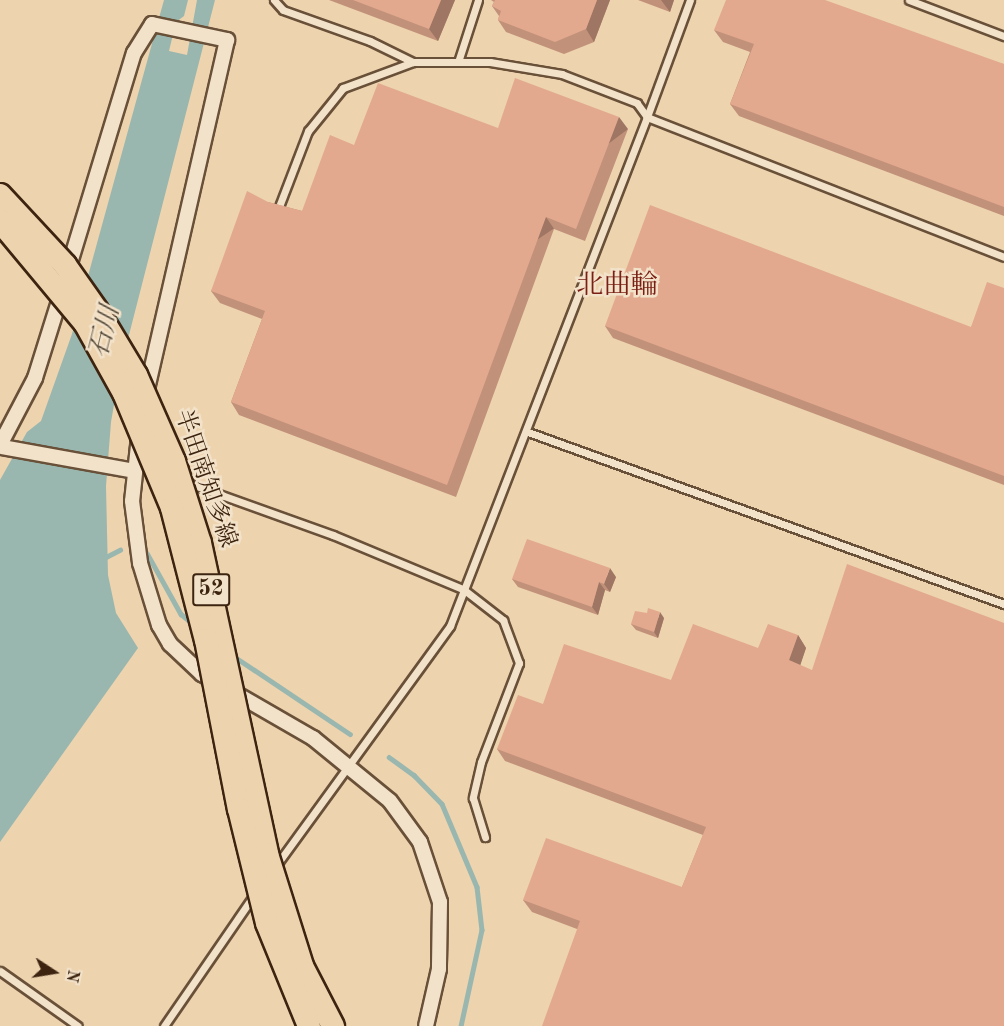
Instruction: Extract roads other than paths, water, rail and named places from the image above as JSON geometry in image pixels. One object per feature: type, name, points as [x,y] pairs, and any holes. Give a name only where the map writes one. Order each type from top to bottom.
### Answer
[{"type":"main road","name":"半田南知多線","points":[[0,195],[65,265],[98,312],[136,375],[174,461],[200,543],[267,854],[302,966],[333,1026]]},
{"type":"main road","name":"半田南知多線","points":[[0,221],[85,323],[124,393],[172,508],[206,640],[239,808],[267,923],[309,1026]]},
{"type":"street","points":[[132,470],[1,446],[34,378],[134,53],[152,24],[227,40],[147,385],[132,470],[132,501],[140,563],[159,625],[170,645],[202,674],[313,738],[350,768],[405,819],[432,867],[440,902],[441,940],[426,1026]]},
{"type":"lane","points":[[274,0],[283,10],[370,41],[413,62]]},
{"type":"lane","points":[[458,62],[478,0]]},
{"type":"lane","points":[[164,1026],[241,913],[350,768],[450,626],[528,432],[690,0]]},
{"type":"lane","points":[[909,0],[1004,36]]},
{"type":"lane","points":[[278,209],[308,131],[343,88],[413,62],[490,62],[562,74],[637,103],[647,117],[1004,257]]},
{"type":"lane","points":[[528,432],[1004,604]]},
{"type":"lane","points":[[132,470],[190,483],[251,504],[463,589],[503,620],[519,663],[481,762],[472,798],[485,837]]},
{"type":"lane","points":[[0,971],[78,1026]]},
{"type":"water","name":"石川","points":[[164,0],[188,0],[184,16],[176,22],[169,51],[187,55],[197,0],[215,0],[120,370],[111,422],[106,486],[108,575],[116,613],[138,648],[0,842],[0,480],[27,432],[41,421],[72,334]]},
{"type":"waterway","points":[[104,558],[120,550]]},
{"type":"waterway","points":[[147,553],[181,614],[193,624]]},
{"type":"waterway","points":[[232,655],[350,734]]},
{"type":"waterway","points":[[389,757],[414,775],[442,804],[477,887],[482,930],[461,1026]]},
{"type":"district","name":"北曲輪","points":[[617,286]]}]
